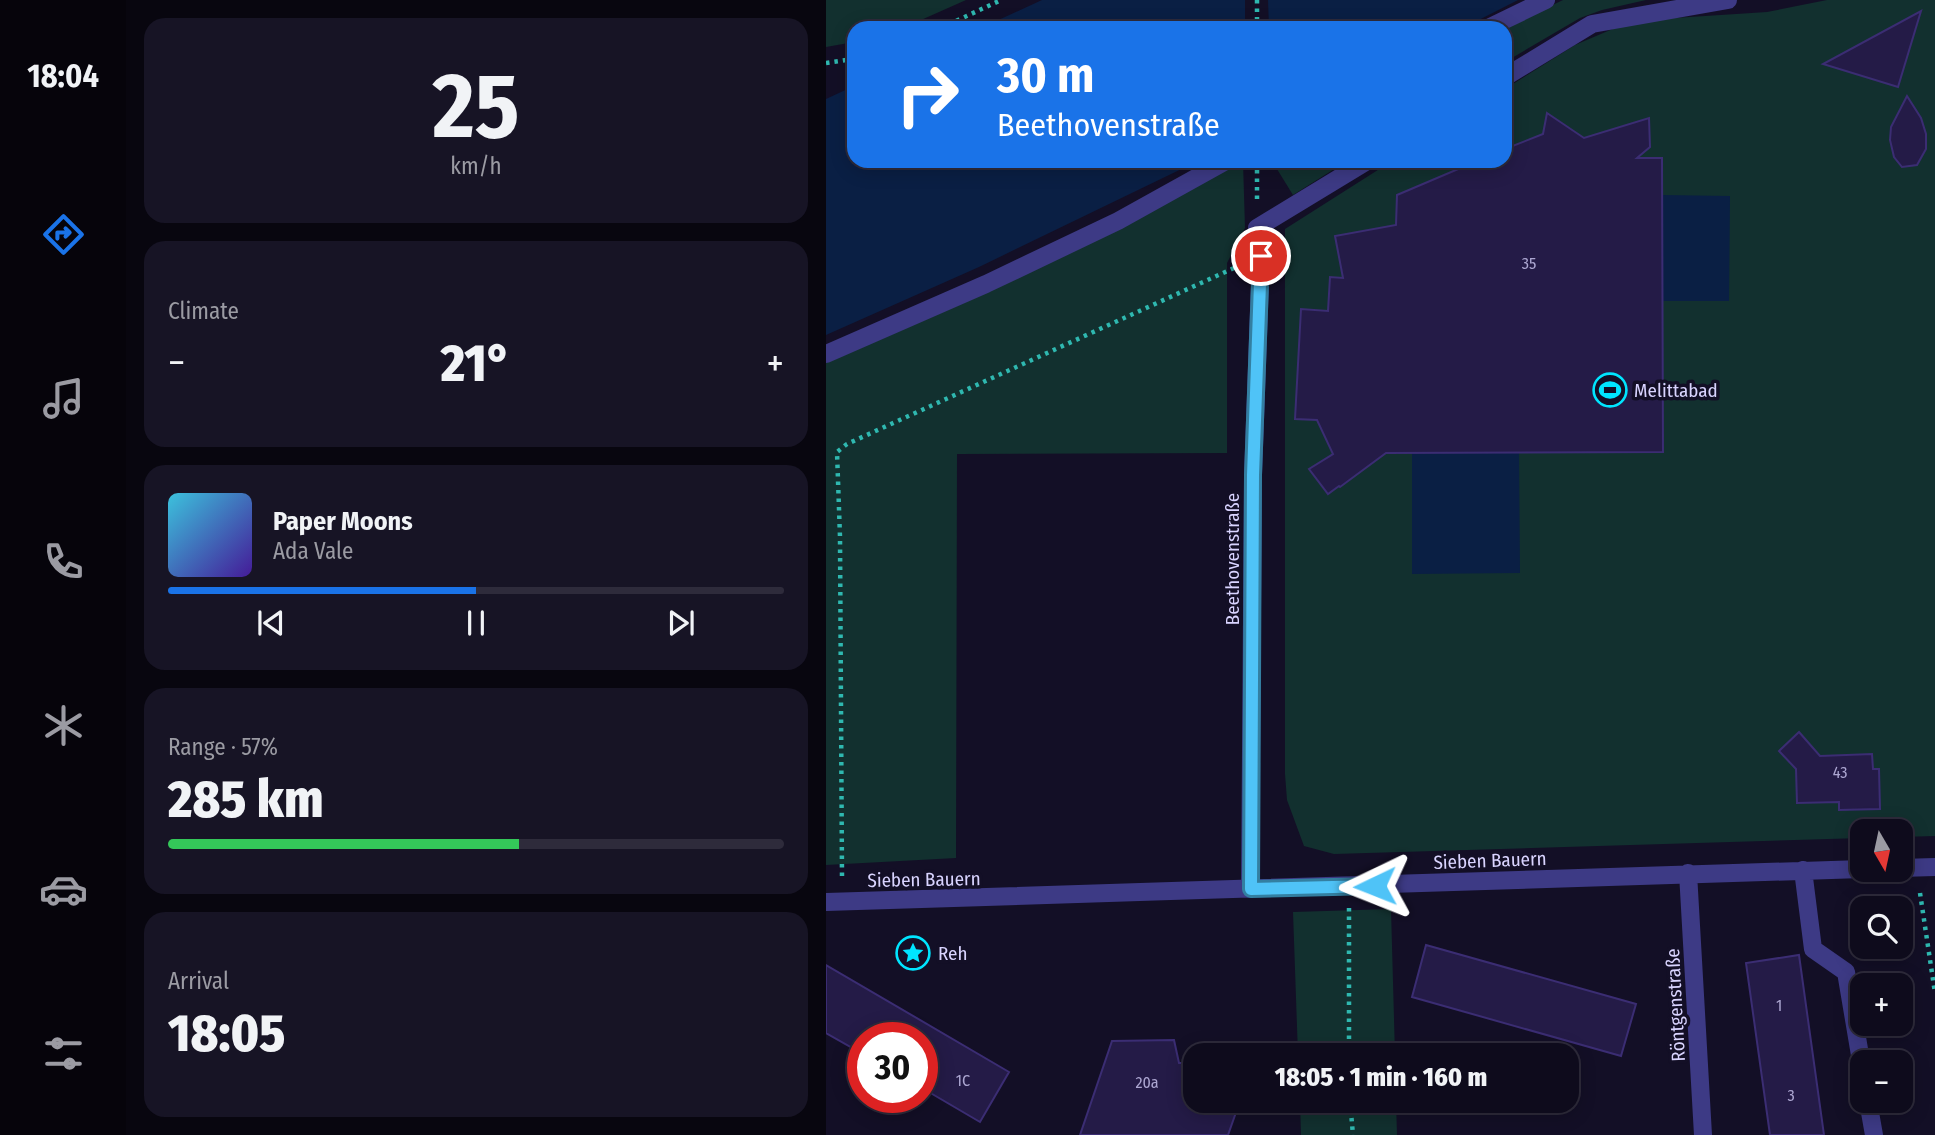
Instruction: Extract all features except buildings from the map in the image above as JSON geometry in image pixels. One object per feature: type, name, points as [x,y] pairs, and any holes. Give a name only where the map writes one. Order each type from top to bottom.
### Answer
[{"type":"street","points":[[1502,21],[1546,0]]},
{"type":"street","points":[[1512,73],[1592,24],[1728,0]]},
{"type":"street","points":[[826,354],[986,284],[1118,221],[1213,168]]},
{"type":"street","name":"Beethovenstraße","points":[[1251,889],[1253,475],[1261,256],[1257,229],[1356,168]]},
{"type":"street","points":[[1913,868],[1935,867]]},
{"type":"street","name":"Sieben Bauern","points":[[834,902],[1850,869]]},
{"type":"street","points":[[1803,870],[1813,949],[1846,972],[1859,1050]]},
{"type":"street","name":"Röntgenstraße","points":[[1688,873],[1703,1135]]},
{"type":"street","points":[[1870,1113],[1874,1135]]},
{"type":"path","points":[[956,21],[1001,0]]},
{"type":"path","points":[[1257,0],[1257,21]]},
{"type":"path","points":[[826,62],[847,60]]},
{"type":"path","points":[[834,902],[840,537],[837,452],[859,438],[1261,256]]},
{"type":"path","points":[[1911,882],[1935,993]]},
{"type":"path","points":[[1349,886],[1349,1043]]},
{"type":"path","points":[[1351,1113],[1353,1135]]},
{"type":"green space","points":[[826,0],[966,0],[919,21],[847,21],[847,43],[826,47]]},
{"type":"green space","points":[[1563,0],[1646,0],[1580,18],[1512,58],[1512,25]]},
{"type":"green space","name":"Melittabad","points":[[1827,0],[1935,0],[1935,836],[1913,837],[1913,819],[1850,819],[1850,838],[1334,854],[1304,846],[1287,800],[1285,774],[1285,229],[1381,168],[1512,168],[1512,85],[1575,45],[1622,25],[1659,19],[1767,12]]},
{"type":"green space","points":[[1229,168],[1243,168],[1245,228],[1227,263],[1227,453],[957,454],[956,858],[826,865],[826,363],[984,293],[1191,190]]},
{"type":"green space","points":[[1276,168],[1336,168],[1293,195]]},
{"type":"green space","points":[[1391,909],[1395,1043],[1298,1043],[1293,912]]},
{"type":"green space","points":[[1300,1113],[1396,1113],[1397,1135],[1301,1135]]},
{"type":"water","points":[[1042,0],[1518,0],[1477,21],[996,21]]},
{"type":"water","points":[[847,89],[847,168],[1184,168],[979,267],[826,335],[826,99]]},
{"type":"water","points":[[1662,195],[1730,196],[1729,301],[1662,301]]},
{"type":"water","points":[[1412,453],[1519,453],[1520,573],[1412,574]]},
{"type":"pier","points":[[1245,0],[1268,0],[1269,21],[1245,21]]},
{"type":"place","name":"Melittabad","points":[[1610,390]]},
{"type":"place","name":"Reh","points":[[913,953]]},
{"type":"route","points":[[1261,256],[1253,475],[1251,889],[1375,886]]}]
